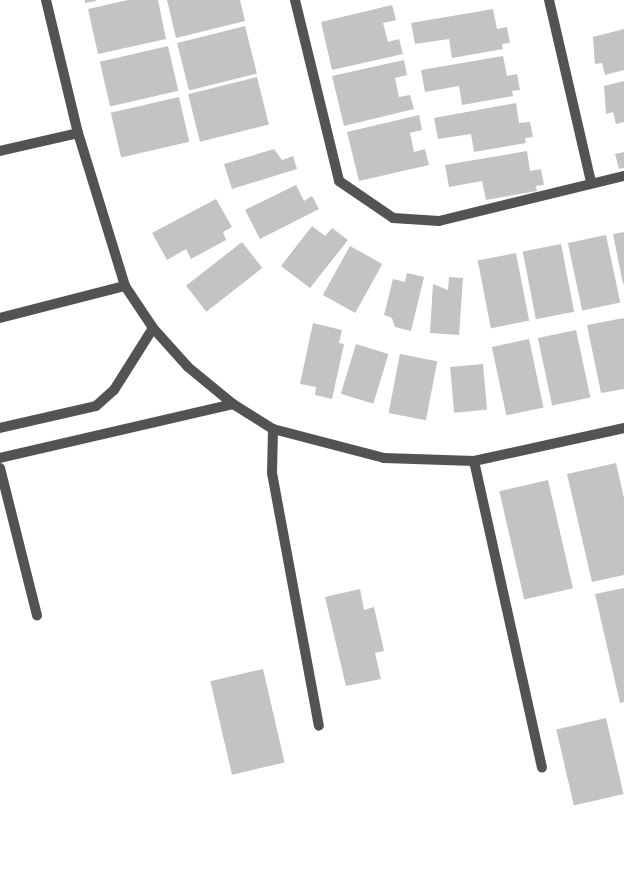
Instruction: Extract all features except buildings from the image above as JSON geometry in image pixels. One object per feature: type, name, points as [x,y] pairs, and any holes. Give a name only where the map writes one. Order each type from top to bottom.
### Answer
[{"type":"street","points":[[46,0],[78,133],[126,286],[154,328],[188,367],[233,404],[273,430],[384,458],[474,461],[624,428]]},
{"type":"street","points":[[295,0],[339,182],[393,218],[439,220],[591,182],[624,176]]},
{"type":"street","points":[[549,0],[591,182]]},
{"type":"street","points":[[0,151],[78,133]]},
{"type":"street","points":[[0,318],[126,286]]},
{"type":"street","points":[[0,428],[96,406],[114,390],[154,328]]},
{"type":"street","points":[[0,458],[130,432],[233,404]]},
{"type":"street","points":[[273,430],[272,473],[319,726]]},
{"type":"street","points":[[474,461],[542,768]]},
{"type":"street","points":[[0,468],[37,615]]}]
